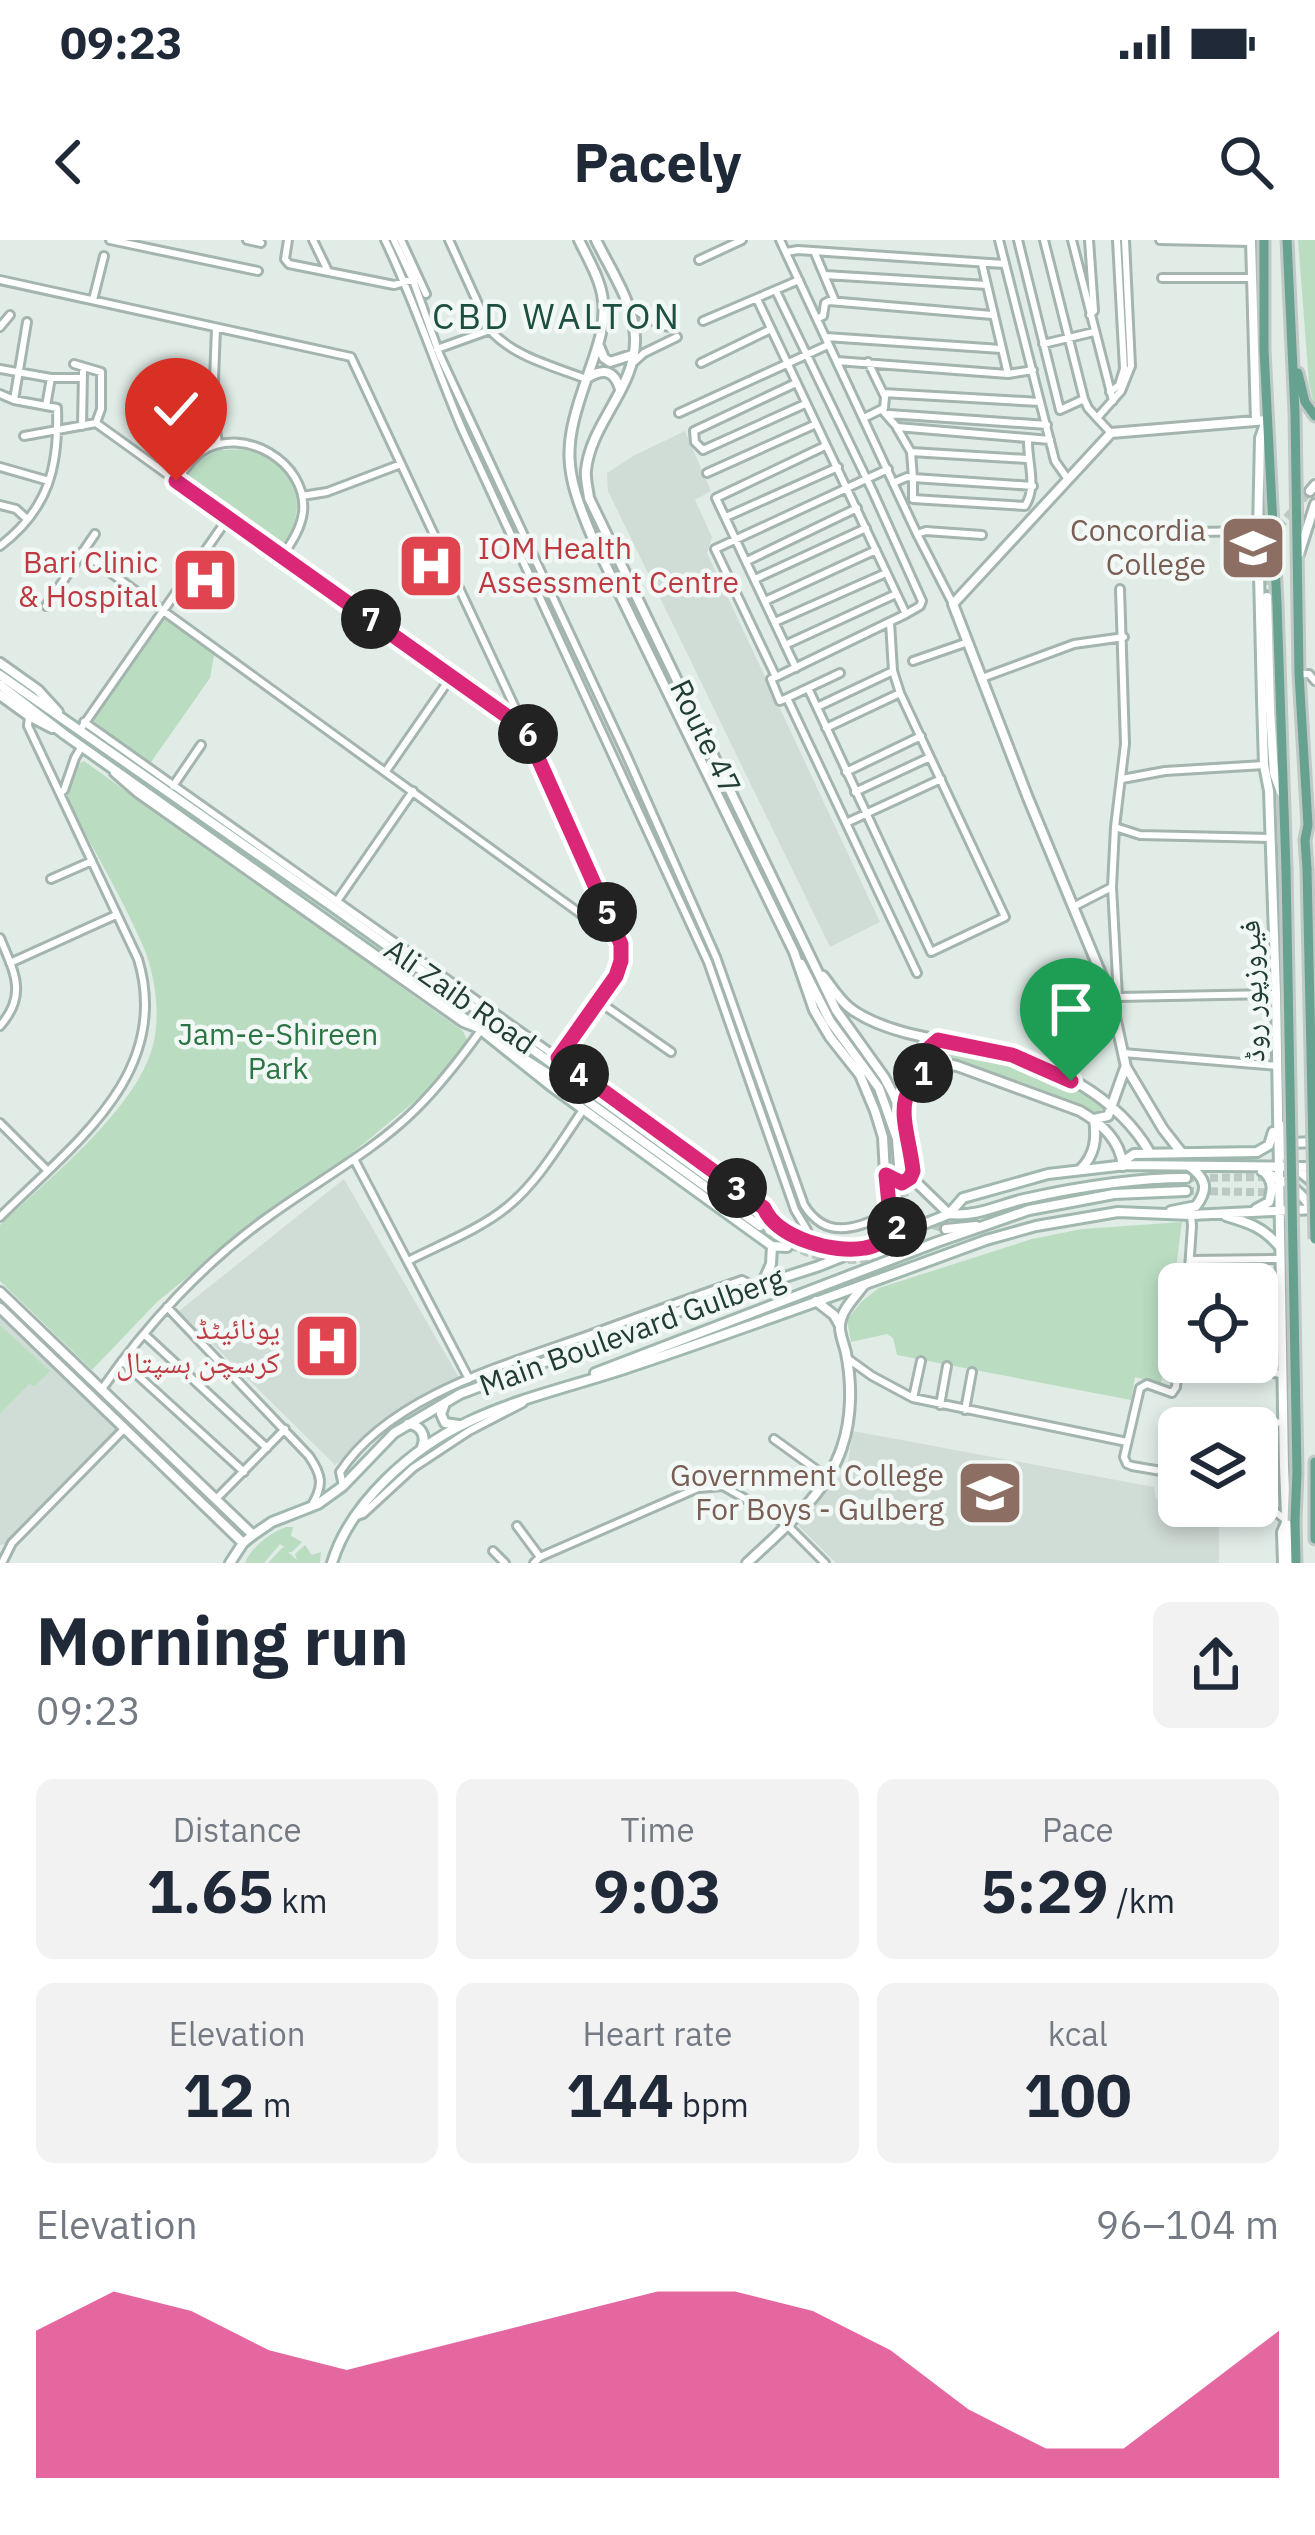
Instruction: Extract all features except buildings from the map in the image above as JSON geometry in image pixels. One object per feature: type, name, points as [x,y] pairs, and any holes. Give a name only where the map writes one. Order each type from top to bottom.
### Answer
[{"type":"main road","name":"Route 47","points":[[579,240],[604,300],[599,343],[570,433],[568,462],[577,502],[794,952],[814,1010],[860,1075],[884,1137],[890,1214]]},
{"type":"main road","name":"Route 47","points":[[596,240],[627,306],[635,335],[633,359],[621,391],[588,460],[589,498],[841,1020],[884,1077],[902,1114],[920,1187],[949,1214]]},
{"type":"main road","points":[[1287,240],[1299,674],[1310,783],[1307,869],[1315,1239]]},
{"type":"main road","points":[[1181,1152],[1126,1066],[1114,998],[1072,907],[953,604],[1111,433],[1262,420],[1255,241]]},
{"type":"main road","name":"فیروزپور روڈ","points":[[1255,241],[1262,420],[1277,604],[1286,869],[1298,1472],[1289,1563]]},
{"type":"main road","points":[[599,343],[610,362],[633,359]]},
{"type":"main road","points":[[1291,344],[1305,402],[1315,416]]},
{"type":"main road","points":[[586,379],[609,371],[621,391]]},
{"type":"main road","name":"فیروزپور روڈ","points":[[1262,420],[1258,530],[1264,765],[1276,994],[1284,1423],[1291,1521]]},
{"type":"main road","points":[[1296,562],[1315,504]]},
{"type":"main road","points":[[1267,598],[1274,772],[1282,794]]},
{"type":"main road","name":"Ali Zaib Road","points":[[0,663],[38,690],[65,720]]},
{"type":"main road","name":"Ali Zaib Road","points":[[0,674],[65,720],[82,726],[789,1234],[807,1242],[864,1249]]},
{"type":"main road","name":"Ali Zaib Road","points":[[0,685],[481,1030],[772,1246]]},
{"type":"main road","name":"Ali Zaib Road","points":[[0,695],[64,734]]},
{"type":"main road","points":[[1268,791],[1270,710]]},
{"type":"main road","points":[[1308,826],[1315,841]]},
{"type":"main road","points":[[794,952],[842,1040],[879,1088],[897,1139],[899,1166]]},
{"type":"main road","points":[[815,965],[852,1010],[938,1040],[1031,1061],[1071,1081],[1111,1105],[1154,1152]]},
{"type":"main road","points":[[481,1030],[760,1226]]},
{"type":"main road","points":[[938,1040],[929,1054],[941,1064],[1048,1097],[1094,1119],[1119,1146],[1125,1165]]},
{"type":"main road","points":[[902,1114],[915,1079],[941,1064]]},
{"type":"main road","points":[[1094,1119],[1108,1116],[1126,1066]]},
{"type":"main road","points":[[1125,1165],[1130,1155],[1154,1152],[1257,1152],[1273,1139],[1277,1101]]},
{"type":"main road","points":[[1277,1101],[1288,1141],[1315,1142]]},
{"type":"main road","points":[[1277,1101],[1284,1152],[1293,1167],[1315,1185],[1279,1210]]},
{"type":"main road","points":[[1080,1170],[1096,1142],[1094,1119]]},
{"type":"main road","points":[[1154,1152],[1163,1129]]},
{"type":"main road","name":"Main Boulevard Gulberg","points":[[230,1563],[243,1544],[272,1522],[312,1507],[343,1486],[406,1424],[474,1387],[864,1249],[949,1214],[963,1198],[1016,1181],[1125,1165],[1255,1168]]},
{"type":"main road","points":[[1159,1212],[1199,1203],[1205,1182],[1188,1165]]},
{"type":"main road","points":[[1279,1173],[1293,1167],[1315,1167]]},
{"type":"main road","points":[[1255,1168],[1279,1173],[1314,1211]]},
{"type":"main road","points":[[1255,1168],[1267,1175],[1273,1190],[1269,1202],[1255,1210]]},
{"type":"main road","points":[[886,1175],[902,1183],[913,1171]]},
{"type":"main road","points":[[949,1214],[967,1216],[1020,1200],[1132,1178],[1186,1178]]},
{"type":"main road","points":[[562,1387],[937,1241],[1029,1210],[1100,1196],[1186,1191]]},
{"type":"main road","name":"Main Boulevard Gulberg","points":[[350,1521],[420,1450],[466,1422],[986,1240],[1091,1215],[1314,1211]]},
{"type":"main road","points":[[1216,1213],[1255,1224],[1280,1247]]},
{"type":"main road","points":[[890,1214],[901,1234]]},
{"type":"main road","points":[[946,1228],[984,1225]]},
{"type":"main road","points":[[758,1286],[771,1264],[772,1246],[787,1246],[789,1234]]},
{"type":"main road","points":[[874,1258],[937,1241]]},
{"type":"main road","points":[[840,1325],[867,1281]]},
{"type":"main road","points":[[0,1292],[253,1535]]},
{"type":"main road","points":[[747,1563],[788,1526],[828,1478],[842,1446],[848,1420],[847,1358],[840,1325],[814,1301]]},
{"type":"main road","points":[[0,1307],[243,1544]]},
{"type":"main road","points":[[448,1400],[441,1414],[445,1423],[466,1422]]},
{"type":"main road","points":[[406,1424],[421,1431],[420,1450]]},
{"type":"main road","points":[[1315,1462],[1315,1539]]},
{"type":"main road","points":[[332,1563],[350,1521]]},
{"type":"street","points":[[110,240],[258,272]]},
{"type":"street","points":[[247,240],[261,243]]},
{"type":"street","points":[[288,240],[285,261],[394,285],[412,280]]},
{"type":"street","points":[[313,240],[328,271]]},
{"type":"street","points":[[393,240],[412,280],[463,431],[708,962],[795,1210],[807,1230],[807,1242]]},
{"type":"street","points":[[449,240],[490,330],[510,348],[586,379]]},
{"type":"street","points":[[699,260],[742,240]]},
{"type":"street","points":[[780,240],[953,604]]},
{"type":"street","points":[[999,240],[1050,440],[1059,470],[1067,478]]},
{"type":"street","points":[[1018,240],[1060,410],[1084,399]]},
{"type":"street","points":[[1044,240],[1084,399],[1111,433]]},
{"type":"street","points":[[1072,240],[1111,396]]},
{"type":"street","points":[[1089,240],[1094,311],[1090,315]]},
{"type":"street","points":[[1097,418],[1126,382],[1131,367],[1121,240]]},
{"type":"street","points":[[1160,240],[1255,241]]},
{"type":"street","points":[[814,251],[836,302]]},
{"type":"street","points":[[786,252],[1005,264]]},
{"type":"street","points":[[93,300],[104,256]]},
{"type":"street","points":[[982,264],[1009,374]]},
{"type":"street","points":[[825,275],[986,285]]},
{"type":"street","points":[[1162,278],[1253,278]]},
{"type":"street","points":[[0,280],[352,357],[621,944],[616,976],[558,1058]]},
{"type":"street","points":[[412,280],[426,294]]},
{"type":"street","points":[[703,320],[799,280]]},
{"type":"street","points":[[776,291],[921,596],[920,606],[906,614],[771,680],[780,701],[840,674]]},
{"type":"street","points":[[757,299],[906,614]]},
{"type":"street","points":[[818,318],[827,302],[992,315]]},
{"type":"street","points":[[627,306],[662,326],[673,327]]},
{"type":"street","points":[[0,327],[10,315]]},
{"type":"street","points":[[14,400],[27,322]]},
{"type":"street","points":[[216,327],[213,406],[218,444]]},
{"type":"street","points":[[701,363],[771,329]]},
{"type":"street","points":[[433,350],[490,330]]},
{"type":"street","points":[[1043,344],[1094,332]]},
{"type":"street","points":[[633,359],[677,337]]},
{"type":"street","points":[[679,413],[827,340],[1001,349]]},
{"type":"street","points":[[433,350],[716,958],[804,1205],[819,1224],[836,1228],[890,1214]]},
{"type":"street","points":[[837,361],[1009,374],[1033,370]]},
{"type":"street","points":[[868,362],[885,397],[884,412],[911,452],[913,499],[1024,506],[1033,486],[1028,438]]},
{"type":"street","points":[[74,364],[101,372],[101,409],[96,423]]},
{"type":"street","points":[[0,369],[51,378],[83,374],[82,425]]},
{"type":"street","points":[[46,406],[51,378]]},
{"type":"street","points":[[796,383],[694,431],[695,442],[703,450],[806,404]]},
{"type":"street","points":[[883,393],[1040,402]]},
{"type":"street","points":[[0,394],[57,408],[58,430],[42,502],[0,546]]},
{"type":"street","points":[[865,418],[884,412],[1047,424]]},
{"type":"street","points":[[24,436],[96,423],[525,729]]},
{"type":"street","points":[[707,473],[817,424]]},
{"type":"street","points":[[897,427],[1050,440]]},
{"type":"street","points":[[176,481],[202,451],[218,444],[244,442],[268,452],[286,465],[302,496],[300,526],[282,556]]},
{"type":"street","points":[[796,668],[717,497],[827,445]]},
{"type":"street","points":[[911,452],[1027,459]]},
{"type":"street","points":[[302,496],[327,492],[401,463]]},
{"type":"street","points":[[0,467],[49,481]]},
{"type":"street","points":[[724,517],[838,467]]},
{"type":"street","points":[[776,677],[715,549],[888,469]]},
{"type":"street","points":[[893,483],[907,477],[1033,486]]},
{"type":"street","points":[[0,505],[16,509],[27,519]]},
{"type":"street","points":[[746,561],[857,508]]},
{"type":"street","points":[[228,518],[82,726],[558,1058],[764,1208],[768,1218]]},
{"type":"street","points":[[754,579],[866,528]]},
{"type":"street","points":[[1135,532],[1258,530]]},
{"type":"street","points":[[46,606],[95,534]]},
{"type":"street","points":[[917,534],[982,535]]},
{"type":"street","points":[[765,602],[876,550]]},
{"type":"street","points":[[82,552],[621,944]]},
{"type":"street","points":[[775,622],[886,573]]},
{"type":"street","points":[[1120,589],[1125,744],[1112,887],[1114,998],[1276,994]]},
{"type":"street","points":[[785,645],[896,594]]},
{"type":"street","points":[[808,688],[931,952],[1005,917],[900,692],[893,671],[890,622]]},
{"type":"street","points":[[982,678],[1074,644],[1124,638]]},
{"type":"street","points":[[913,661],[968,642]]},
{"type":"street","points":[[817,707],[893,671]]},
{"type":"street","points":[[1299,674],[1309,674],[1315,681]]},
{"type":"street","points":[[386,771],[451,676]]},
{"type":"street","points":[[826,728],[900,692]]},
{"type":"street","points":[[787,698],[917,973]]},
{"type":"street","points":[[0,1217],[113,1101],[139,1054],[145,1018],[146,992],[138,959],[28,726],[29,716]]},
{"type":"street","points":[[846,772],[920,736]]},
{"type":"street","points":[[173,786],[201,745]]},
{"type":"street","points":[[60,793],[82,746]]},
{"type":"street","points":[[855,792],[930,757]]},
{"type":"street","points":[[1122,779],[1165,771],[1264,765]]},
{"type":"street","points":[[846,823],[941,778]]},
{"type":"street","points":[[337,902],[413,790]]},
{"type":"street","points":[[1115,827],[1140,836],[1270,838]]},
{"type":"street","points":[[51,879],[92,861]]},
{"type":"street","points":[[1072,907],[1112,887]]},
{"type":"street","points":[[10,963],[116,915]]},
{"type":"street","points":[[0,938],[16,976],[17,992],[0,1026]]},
{"type":"street","points":[[598,1001],[671,1052]]},
{"type":"street","points":[[102,1389],[167,1307],[264,1219],[354,1159],[415,1110],[481,1030]]},
{"type":"street","points":[[1123,1053],[1278,1066]]},
{"type":"street","points":[[408,1261],[512,1204],[583,1109]]},
{"type":"street","points":[[0,1123],[47,1170]]},
{"type":"street","points":[[354,1159],[469,1378]]},
{"type":"street","points":[[1191,1215],[1191,1263]]},
{"type":"street","points":[[1191,1260],[1280,1259]]},
{"type":"street","points":[[343,1486],[340,1472],[368,1441],[425,1400],[469,1378],[742,1280],[758,1286]]},
{"type":"street","points":[[167,1307],[320,1471],[320,1491],[312,1507]]},
{"type":"street","points":[[144,1334],[266,1448]]},
{"type":"street","points":[[847,1358],[913,1398],[1127,1442]]},
{"type":"street","points":[[913,1398],[921,1360]]},
{"type":"street","points":[[121,1361],[244,1472]]},
{"type":"street","points":[[940,1405],[947,1366]]},
{"type":"street","points":[[964,1410],[972,1372]]},
{"type":"street","points":[[1278,1373],[1283,1374]]},
{"type":"street","points":[[1158,1470],[1127,1464],[1127,1442],[1142,1386],[1172,1393],[1176,1383]]},
{"type":"street","points":[[350,1521],[413,1468],[531,1398]]},
{"type":"street","points":[[1278,1422],[1284,1423]]},
{"type":"street","points":[[2,1563],[12,1543],[125,1428]]},
{"type":"street","points":[[216,1500],[285,1429]]},
{"type":"street","points":[[775,1439],[828,1478]]},
{"type":"street","points":[[517,1526],[537,1560],[698,1488],[722,1486],[788,1526],[824,1563]]},
{"type":"street","points":[[1278,1512],[1291,1521]]},
{"type":"street","points":[[0,1545],[12,1543]]},
{"type":"street","points":[[493,1552],[505,1563]]},
{"type":"shaded area","points":[[685,431],[711,491],[695,500],[712,537],[707,553],[880,922],[830,947],[608,491],[607,473]]},
{"type":"shaded area","name":"یونائیٹڈ کرسچن ہسپتال","points":[[344,1179],[461,1381],[408,1405],[335,1465],[179,1311]]},
{"type":"shaded area","points":[[0,1309],[125,1428],[12,1543],[0,1545]]},
{"type":"shaded area","name":"Government College For Boys - Gulberg","points":[[853,1431],[1154,1487],[1158,1527],[1219,1527],[1219,1563],[836,1563],[798,1525],[847,1468]]},
{"type":"green space","points":[[1298,240],[1315,240],[1315,409],[1309,383]]},
{"type":"green space","points":[[219,450],[257,452],[283,468],[291,479],[297,505],[282,546],[185,477]]},
{"type":"green space","points":[[162,612],[215,650],[210,678],[147,768],[85,722]]},
{"type":"green space","name":"Jam-e-Shireen Park","points":[[84,761],[463,1031],[468,1042],[426,1092],[157,1302],[92,1370],[0,1281],[0,1225],[110,1118],[144,1069],[155,1033],[156,995],[147,957],[66,798]]},
{"type":"green space","points":[[938,1040],[1031,1061],[1111,1105],[1101,1120],[933,1059],[931,1046]]},
{"type":"green space","points":[[1182,1222],[1177,1263],[1158,1263],[1161,1384],[1135,1377],[1131,1400],[897,1355],[893,1338],[887,1334],[851,1342],[847,1320],[879,1288],[1032,1239],[1082,1229]]},
{"type":"green space","points":[[0,1325],[50,1371],[35,1386],[29,1384],[0,1414]]},
{"type":"green space","points":[[293,1527],[291,1536],[302,1542],[288,1552],[297,1560],[295,1554],[305,1545],[312,1555],[321,1552],[320,1563],[268,1563],[286,1548],[280,1544],[264,1563],[245,1563],[262,1541]]},
{"type":"tunnel","points":[[1267,597],[1273,538],[1310,491]]},
{"type":"tunnel","points":[[899,1166],[910,1207],[924,1220],[946,1229]]},
{"type":"tunnel","points":[[1186,1178],[1274,1177]]},
{"type":"tunnel","points":[[1186,1191],[1315,1193]]},
{"type":"tunnel","points":[[760,1226],[813,1255],[840,1260],[874,1258]]},
{"type":"place","name":"Concordia College","points":[[1253,548]]},
{"type":"place","name":"IOM Health Assessment Centre","points":[[431,566]]},
{"type":"place","name":"Bari Clinic & Hospital","points":[[205,580]]},
{"type":"place","name":"یونائیٹڈ کرسچن ہسپتال","points":[[327,1346]]},
{"type":"place","name":"Government College For Boys - Gulberg","points":[[990,1493]]},
{"type":"district","name":"CBD WALTON","points":[[557,316]]},
{"type":"route","points":[[176,481],[525,729],[621,944],[616,976],[558,1058],[764,1208],[768,1218],[789,1234],[807,1242],[864,1249],[901,1234],[890,1214],[886,1175],[902,1183],[913,1171],[904,1102],[915,1079],[941,1064],[929,1054],[938,1040],[1012,1055],[1071,1081]]}]
